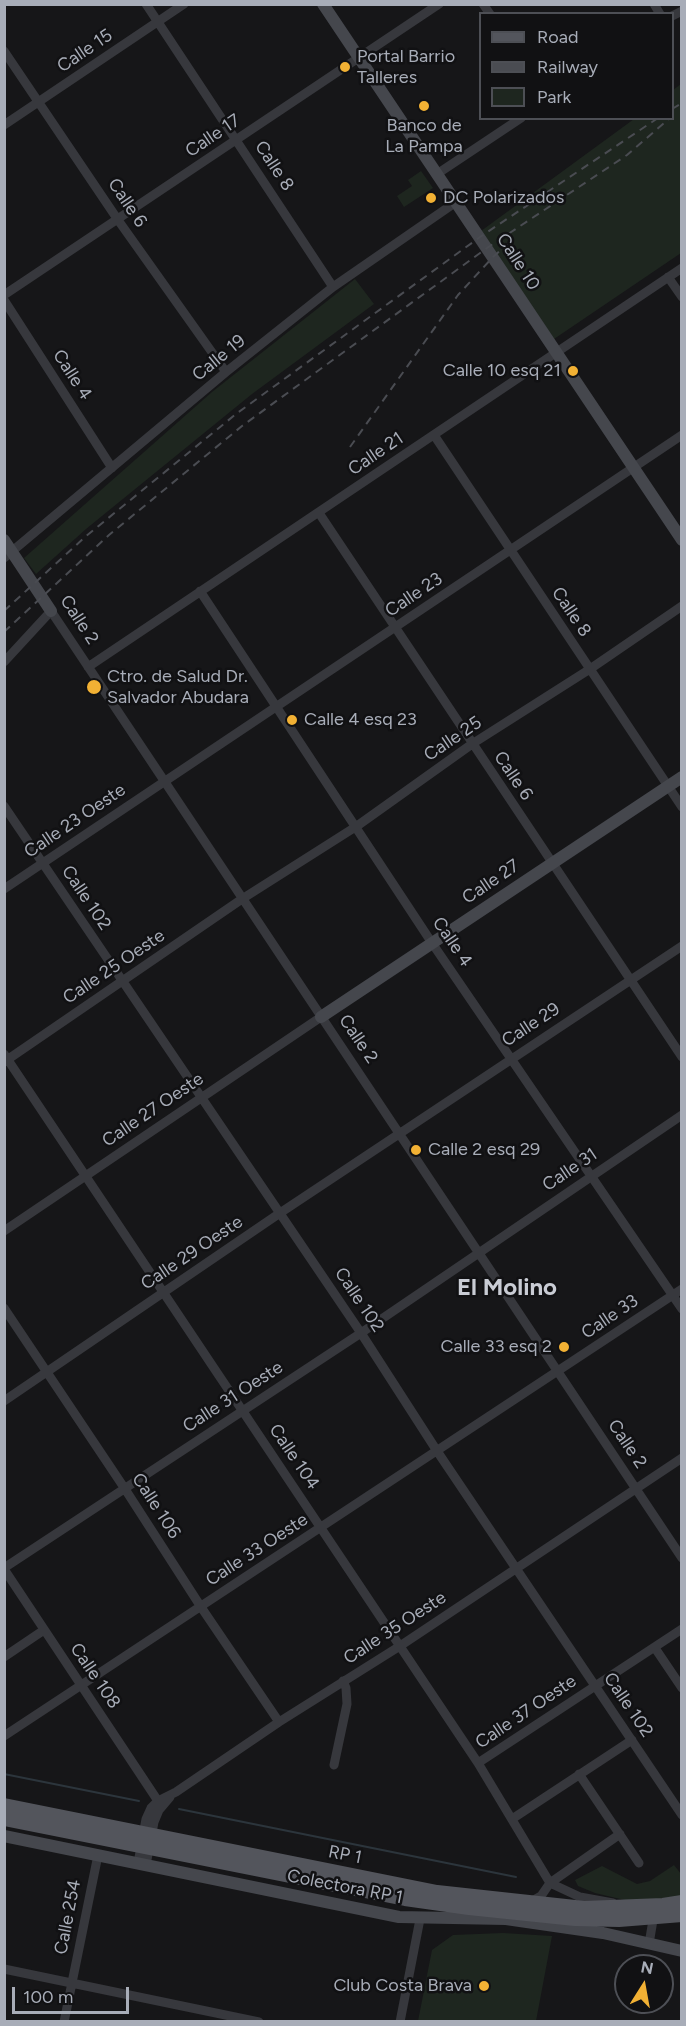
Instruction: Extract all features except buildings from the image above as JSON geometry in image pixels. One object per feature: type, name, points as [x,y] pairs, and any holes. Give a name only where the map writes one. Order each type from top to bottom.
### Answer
[{"type":"main road","name":"RP 1","points":[[4,1805],[364,1892],[469,1908],[599,1920],[681,1902]]},
{"type":"main road","name":"RP 1","points":[[4,1819],[146,1841],[437,1892],[528,1903],[649,1910],[681,1915]]},
{"type":"street","name":"Calle 8","points":[[146,4],[333,287]]},
{"type":"street","name":"Calle 15","points":[[4,125],[184,4]]},
{"type":"street","name":"Calle 10","points":[[323,4],[681,540]]},
{"type":"street","name":"Calle 17","points":[[4,295],[439,4]]},
{"type":"street","name":"Calle 6","points":[[4,51],[226,372]]},
{"type":"street","points":[[437,174],[518,120]]},
{"type":"street","name":"Calle 19","points":[[8,555],[226,372],[333,287],[456,202]]},
{"type":"street","name":"Calle 21","points":[[88,667],[681,268]]},
{"type":"street","points":[[668,277],[681,297]]},
{"type":"street","name":"Calle 4","points":[[4,300],[112,468]]},
{"type":"street","name":"Calle 8","points":[[434,435],[681,807]]},
{"type":"street","name":"Calle 23","points":[[164,781],[681,435]]},
{"type":"street","name":"Calle 6","points":[[319,513],[681,1057]]},
{"type":"street","name":"Calle 2","points":[[4,540],[8,555],[51,611],[681,1558]]},
{"type":"street","name":"Calle 4","points":[[200,591],[432,943],[681,1309]]},
{"type":"street","name":"Calle 25","points":[[243,899],[357,826],[472,744],[590,669],[681,606]]},
{"type":"street","points":[[4,662],[51,611]]},
{"type":"street","name":"Calle 27","points":[[321,1017],[681,777]]},
{"type":"street","name":"Calle 23 Oeste","points":[[4,889],[164,781]]},
{"type":"street","name":"Calle 102","points":[[4,806],[361,1333],[437,1451],[681,1815]]},
{"type":"street","name":"Calle 25 Oeste","points":[[6,1058],[243,899]]},
{"type":"street","name":"Calle 29","points":[[399,1134],[681,946]]},
{"type":"street","name":"Calle 27 Oeste","points":[[4,1231],[321,1017]]},
{"type":"street","name":"Calle 104","points":[[6,1058],[478,1763],[550,1883]]},
{"type":"street","name":"Calle 31","points":[[478,1252],[681,1115]]},
{"type":"street","name":"Calle 29 Oeste","points":[[4,1401],[399,1134]]},
{"type":"street","name":"Calle 31 Oeste","points":[[4,1568],[361,1333],[478,1252]]},
{"type":"street","name":"Calle 33","points":[[558,1371],[681,1289]]},
{"type":"street","name":"Calle 106","points":[[4,1308],[279,1722]]},
{"type":"street","name":"Calle 33 Oeste","points":[[4,1736],[558,1371]]},
{"type":"street","name":"Calle 35 Oeste","points":[[158,1801],[171,1795],[279,1722],[400,1646],[681,1458]]},
{"type":"street","name":"Calle 108","points":[[4,1568],[158,1801]]},
{"type":"street","name":"Calle 37 Oeste","points":[[478,1763],[681,1629]]},
{"type":"street","points":[[4,1656],[44,1630]]},
{"type":"street","points":[[655,1648],[681,1688]]},
{"type":"street","points":[[334,1765],[347,1704],[343,1681]]},
{"type":"street","points":[[512,1819],[632,1740]]},
{"type":"street","points":[[579,1774],[639,1863]]},
{"type":"street","name":"Calle 35 Oeste","points":[[146,1841],[156,1815],[171,1795]]},
{"type":"street","points":[[142,1864],[151,1808],[158,1801]]},
{"type":"street","points":[[528,1903],[541,1896],[550,1883],[620,1834]]},
{"type":"street","name":"Colectora RP 1","points":[[4,1836],[360,1910],[420,1919],[506,1919],[593,1932],[681,1951]]},
{"type":"street","name":"Calle 254","points":[[64,2022],[98,1855]]},
{"type":"street","points":[[550,1883],[580,1897],[649,1910],[649,1944]]},
{"type":"street","points":[[400,2022],[420,1919]]},
{"type":"street","points":[[4,1969],[259,2022]]},
{"type":"green space","points":[[681,84],[681,253],[554,339],[481,231],[633,120],[674,120],[674,89]]},
{"type":"green space","points":[[421,171],[433,188],[404,207],[397,196],[412,186],[408,180]]},
{"type":"green space","points":[[355,279],[374,304],[252,394],[86,529],[36,574],[24,558],[212,392]]},
{"type":"green space","points":[[674,1865],[681,1874],[681,1899],[633,1902],[595,1893],[578,1886],[575,1880],[602,1866],[637,1884],[650,1881]]},
{"type":"green space","name":"Club Costa Brava","points":[[503,1933],[552,1936],[536,2021],[418,2021],[432,1950],[453,1935]]},
{"type":"waterway","points":[[4,1774],[139,1801]]},
{"type":"waterway","points":[[179,1809],[516,1877]]},
{"type":"railway","points":[[674,108],[682,103]]},
{"type":"railway","points":[[4,611],[85,537],[236,414],[480,237],[655,120]]},
{"type":"railway","points":[[4,632],[109,535],[242,426],[487,248],[627,155],[668,120]]},
{"type":"railway","points":[[350,447],[458,295],[513,239]]},
{"type":"place","name":"Portal Barrio Talleres","points":[[345,67]]},
{"type":"place","name":"Banco de La Pampa","points":[[424,106]]},
{"type":"place","name":"DC Polarizados","points":[[431,198]]},
{"type":"place","name":"Calle 10 esq 21","points":[[573,371]]},
{"type":"place","name":"Ctro. de Salud Dr. Salvador Abudara","points":[[94,687]]},
{"type":"place","name":"Calle 4 esq 23","points":[[292,720]]},
{"type":"place","name":"Calle 2 esq 29","points":[[416,1150]]},
{"type":"place","name":"Calle 33 esq 2","points":[[564,1347]]},
{"type":"place","name":"Club Costa Brava","points":[[484,1986]]},
{"type":"district","name":"El Molino","points":[[507,1288]]}]
